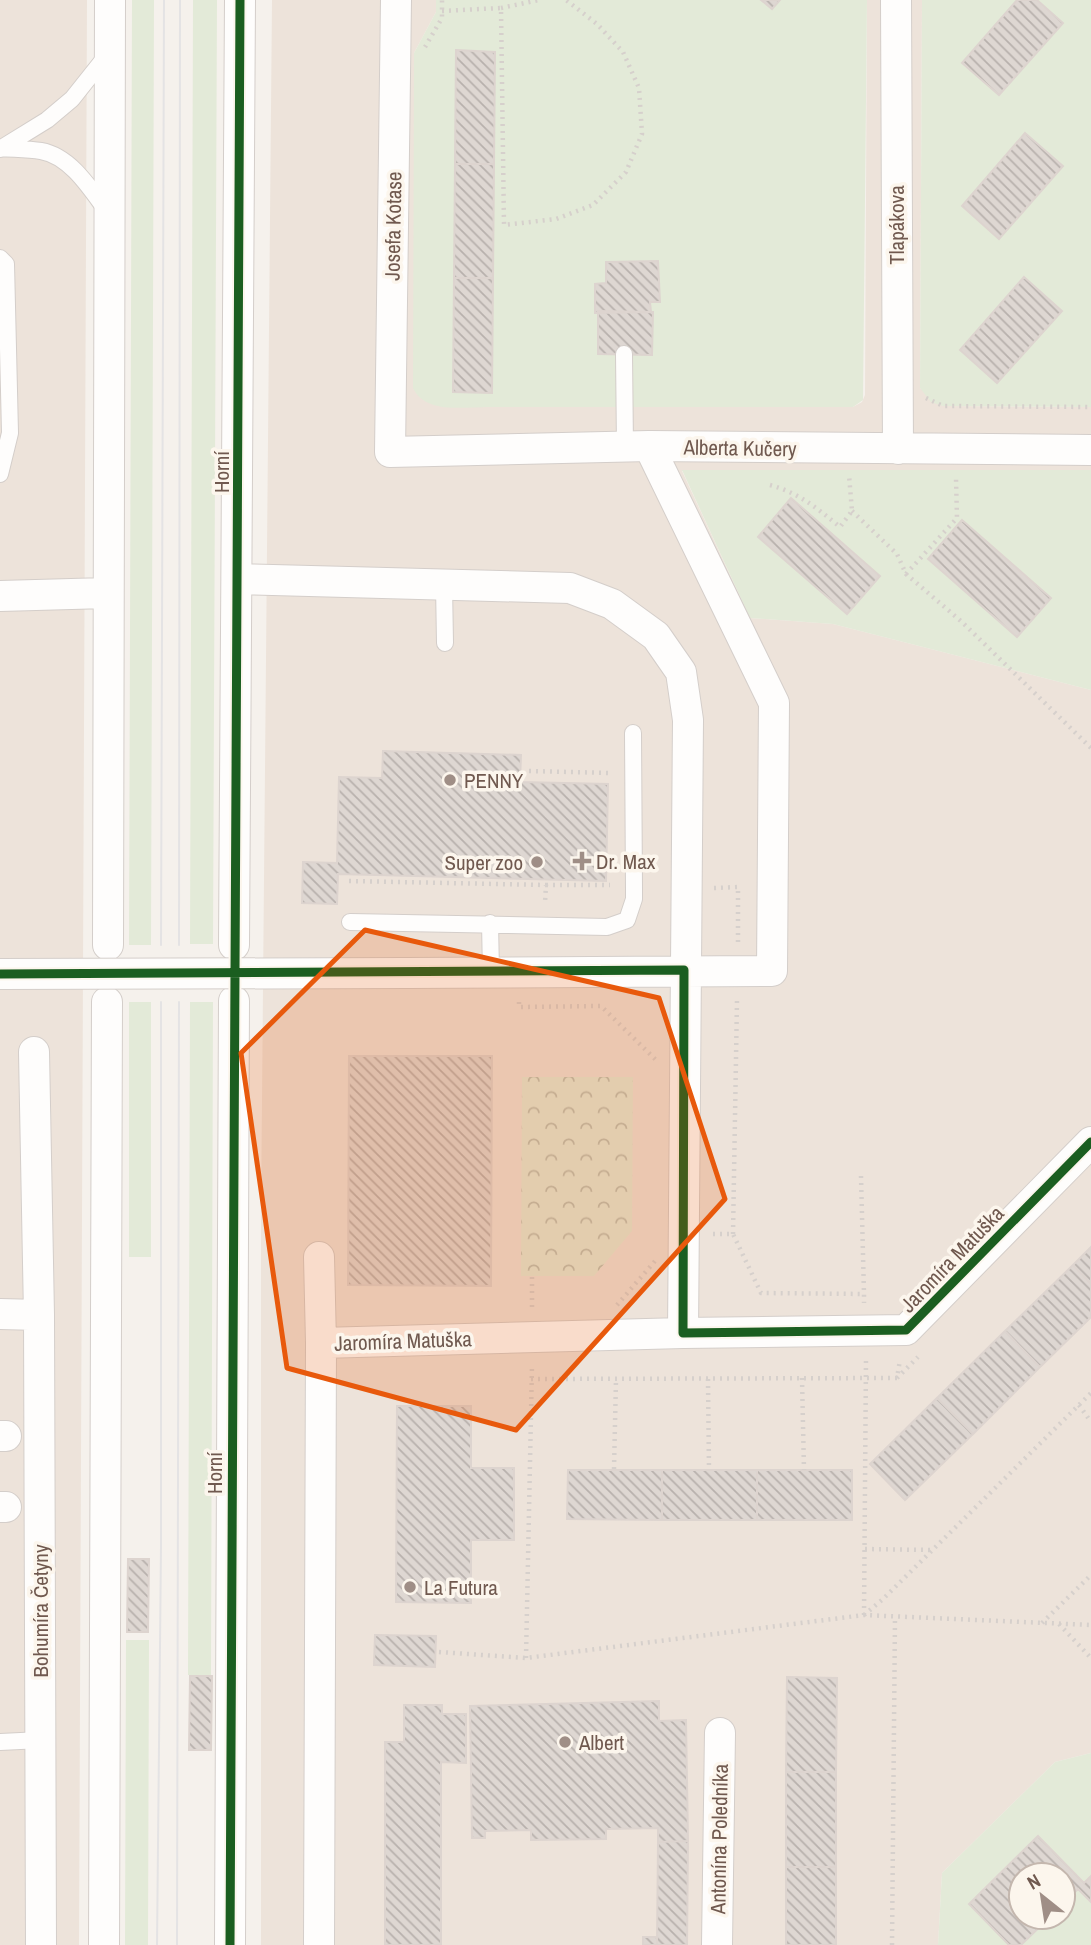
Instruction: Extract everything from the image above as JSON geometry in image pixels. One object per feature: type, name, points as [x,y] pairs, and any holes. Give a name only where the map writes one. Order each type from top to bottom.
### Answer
[{"type":"street","points":[[108,945],[110,0]]},
{"type":"street","name":"Horní","points":[[234,945],[240,0]]},
{"type":"street","name":"Josefa Kotase","points":[[390,452],[396,0]]},
{"type":"street","name":"Tlapákova","points":[[897,0],[898,449]]},
{"type":"street","points":[[0,974],[772,971],[775,704],[637,447]]},
{"type":"street","name":"Alberta Kučery","points":[[390,452],[637,447],[1091,450]]},
{"type":"street","points":[[238,579],[570,588],[612,604],[656,636],[681,672],[688,720],[682,1333]]},
{"type":"street","points":[[0,596],[107,593]]},
{"type":"street","name":"Horní","points":[[230,1945],[234,1001]]},
{"type":"street","points":[[104,1945],[107,1002]]},
{"type":"street","name":"Bohumíra Četyny","points":[[34,1052],[39,1315],[41,1945]]},
{"type":"street","name":"Jaromíra Matuška","points":[[319,1945],[321,1343],[532,1326],[682,1333],[906,1331],[1091,1142]]},
{"type":"street","points":[[319,1257],[321,1343]]},
{"type":"street","points":[[0,1314],[39,1315]]},
{"type":"street","name":"Antonína Poledníka","points":[[717,1945],[720,1733]]},
{"type":"lane","points":[[0,149],[47,120],[72,99],[110,52]]},
{"type":"lane","points":[[0,149],[43,151],[58,157],[72,168],[109,214]]},
{"type":"lane","points":[[0,258],[6,264],[4,353],[10,433],[0,474]]},
{"type":"lane","points":[[624,354],[637,447]]},
{"type":"lane","points":[[444,585],[445,643]]},
{"type":"lane","points":[[350,922],[607,927],[627,920],[634,899],[633,733]]},
{"type":"lane","points":[[490,923],[505,973]]},
{"type":"lane","points":[[0,1741],[41,1740]]},
{"type":"path","points":[[421,55],[442,18],[442,0]]},
{"type":"path","points":[[442,11],[501,8],[539,0]]},
{"type":"path","points":[[501,8],[504,225],[556,219],[593,205],[626,172],[642,134],[639,88],[623,51],[597,24],[566,0]]},
{"type":"path","points":[[922,393],[931,402],[943,406],[1091,407]]},
{"type":"path","points":[[846,449],[852,511],[897,554],[906,574],[962,622],[1091,748]]},
{"type":"path","points":[[906,574],[957,518],[956,450]]},
{"type":"path","points":[[770,485],[807,499],[840,527],[852,511]]},
{"type":"path","points":[[528,771],[624,774]]},
{"type":"path","points":[[349,881],[610,887]]},
{"type":"path","points":[[545,925],[546,885]]},
{"type":"path","points":[[505,973],[519,1007],[601,1006],[666,1070]]},
{"type":"path","points":[[861,1176],[867,1378],[864,1615]]},
{"type":"path","points":[[609,1314],[666,1249],[667,1233],[733,1234],[761,1293],[864,1294]]},
{"type":"path","points":[[526,1658],[532,1276]]},
{"type":"path","points":[[531,1379],[897,1378],[906,1331]]},
{"type":"path","points":[[802,1378],[804,1470]]},
{"type":"path","points":[[614,1469],[616,1379]]},
{"type":"path","points":[[708,1379],[709,1470]]},
{"type":"path","points":[[864,1615],[1091,1393]]},
{"type":"path","points":[[1079,1405],[1091,1422]]},
{"type":"path","points":[[865,1549],[932,1550]]},
{"type":"path","points":[[1042,1622],[1091,1575]]},
{"type":"path","points":[[439,1652],[526,1658],[864,1615],[1091,1625]]},
{"type":"path","points":[[892,1945],[895,1617]]},
{"type":"path","points":[[1059,1623],[1091,1658]]},
{"type":"highlighted area","points":[[365,930],[659,998],[725,1199],[516,1430],[287,1368],[241,1053]]},
{"type":"shaded area","points":[[0,0],[87,0],[79,1945],[0,1945]]},
{"type":"shaded area","points":[[272,0],[436,0],[436,12],[414,53],[488,407],[853,407],[862,402],[865,395],[867,0],[922,0],[920,388],[943,406],[1091,407],[1091,470],[682,471],[750,618],[833,624],[1091,690],[1091,1753],[1055,1762],[942,1873],[938,1945],[261,1945],[261,1209]]},
{"type":"green space","points":[[132,0],[154,0],[151,945],[129,945]]},
{"type":"green space","points":[[193,0],[217,0],[213,944],[190,944]]},
{"type":"green space","points":[[436,0],[867,0],[863,400],[853,407],[456,408],[435,405],[419,396],[413,388],[414,53],[436,12]]},
{"type":"green space","points":[[922,0],[1091,0],[1091,407],[943,406],[931,402],[920,388]]},
{"type":"green space","points":[[682,470],[1091,470],[1091,690],[833,624],[750,618]]},
{"type":"green space","points":[[129,1002],[151,1002],[151,1257],[129,1257]]},
{"type":"green space","points":[[190,1002],[213,1002],[211,1675],[188,1675]]},
{"type":"green space","points":[[522,1077],[633,1077],[632,1231],[594,1276],[521,1276]]},
{"type":"green space","points":[[126,1640],[149,1640],[148,1945],[125,1945]]},
{"type":"green space","points":[[1091,1753],[1091,1945],[938,1945],[942,1873],[1055,1762]]},
{"type":"building","points":[[761,0],[780,0],[772,9]]},
{"type":"building","points":[[1017,0],[1037,0],[1063,23],[999,95],[962,63]]},
{"type":"building","points":[[456,50],[495,52],[494,164],[455,164]]},
{"type":"building","points":[[1025,133],[1063,166],[999,239],[962,206]]},
{"type":"building","points":[[455,164],[494,164],[493,278],[454,278]]},
{"type":"building","points":[[658,261],[660,302],[650,302],[651,312],[595,313],[595,284],[606,283],[606,262]]},
{"type":"building","points":[[1024,277],[1062,311],[997,383],[960,350]]},
{"type":"building","points":[[454,278],[493,278],[492,393],[453,392]]},
{"type":"building","points":[[598,311],[653,312],[652,355],[598,354]]},
{"type":"building","points":[[791,498],[880,576],[847,614],[758,537]]},
{"type":"building","points":[[962,520],[1051,598],[1017,637],[928,559]]},
{"type":"building","points":[[383,751],[521,755],[520,782],[608,784],[606,881],[338,874],[337,904],[302,903],[303,862],[337,863],[339,777],[382,778]]},
{"type":"building","points":[[349,1056],[492,1056],[491,1286],[348,1285]]},
{"type":"building","points":[[1091,1247],[1091,1284],[1073,1265]]},
{"type":"building","points":[[1073,1265],[1091,1284],[1091,1317],[1040,1367],[1005,1331]]},
{"type":"building","points":[[1005,1331],[1040,1367],[973,1434],[937,1398]]},
{"type":"building","points":[[937,1398],[973,1434],[905,1500],[870,1464]]},
{"type":"building","points":[[397,1406],[471,1406],[471,1468],[514,1468],[514,1540],[471,1540],[471,1603],[396,1602]]},
{"type":"building","points":[[568,1470],[662,1470],[662,1520],[567,1519]]},
{"type":"building","points":[[662,1470],[757,1470],[757,1520],[662,1520]]},
{"type":"building","points":[[757,1470],[852,1470],[852,1520],[757,1520]]},
{"type":"building","points":[[128,1559],[149,1559],[148,1632],[127,1632]]},
{"type":"building","points":[[375,1635],[436,1636],[435,1667],[374,1665]]},
{"type":"building","points":[[190,1676],[212,1676],[211,1750],[189,1750]]},
{"type":"building","points":[[787,1677],[837,1678],[836,1772],[786,1772]]},
{"type":"building","points":[[659,1701],[659,1721],[686,1720],[688,1841],[658,1842],[658,1828],[606,1829],[606,1839],[531,1840],[531,1830],[485,1831],[485,1838],[472,1838],[470,1706]]},
{"type":"building","points":[[404,1705],[442,1705],[442,1714],[466,1714],[466,1763],[441,1762],[441,1945],[385,1945],[385,1742],[404,1742]]},
{"type":"building","points":[[786,1772],[836,1772],[836,1867],[786,1867]]},
{"type":"building","points":[[1038,1836],[1062,1861],[1013,1861]]},
{"type":"building","points":[[688,1841],[687,1945],[657,1945],[658,1842]]},
{"type":"building","points":[[786,1867],[836,1867],[836,1945],[786,1945]]},
{"type":"building","points":[[1007,1867],[1007,1931],[1036,1931],[1021,1945],[1009,1945],[969,1904]]},
{"type":"building","points":[[1077,1876],[1084,1883],[1091,1876],[1091,1902],[1078,1889]]},
{"type":"building","points":[[643,1937],[657,1937],[657,1945],[643,1945]]},
{"type":"tram line","points":[[161,945],[164,0]]},
{"type":"tram line","points":[[179,945],[180,0]]},
{"type":"tram line","points":[[157,1945],[161,1546],[161,1002]]},
{"type":"tram line","points":[[177,1945],[179,1002]]},
{"type":"cycle path","points":[[230,1945],[240,0]]},
{"type":"cycle path","points":[[0,974],[684,970],[683,1333],[906,1330],[1091,1142]]},
{"type":"place","name":"PENNY","points":[[450,780]]},
{"type":"place","name":"Dr. Max","points":[[582,861]]},
{"type":"place","name":"Super zoo","points":[[537,862]]},
{"type":"place","name":"La Futura","points":[[410,1587]]},
{"type":"place","name":"Albert","points":[[565,1742]]}]
